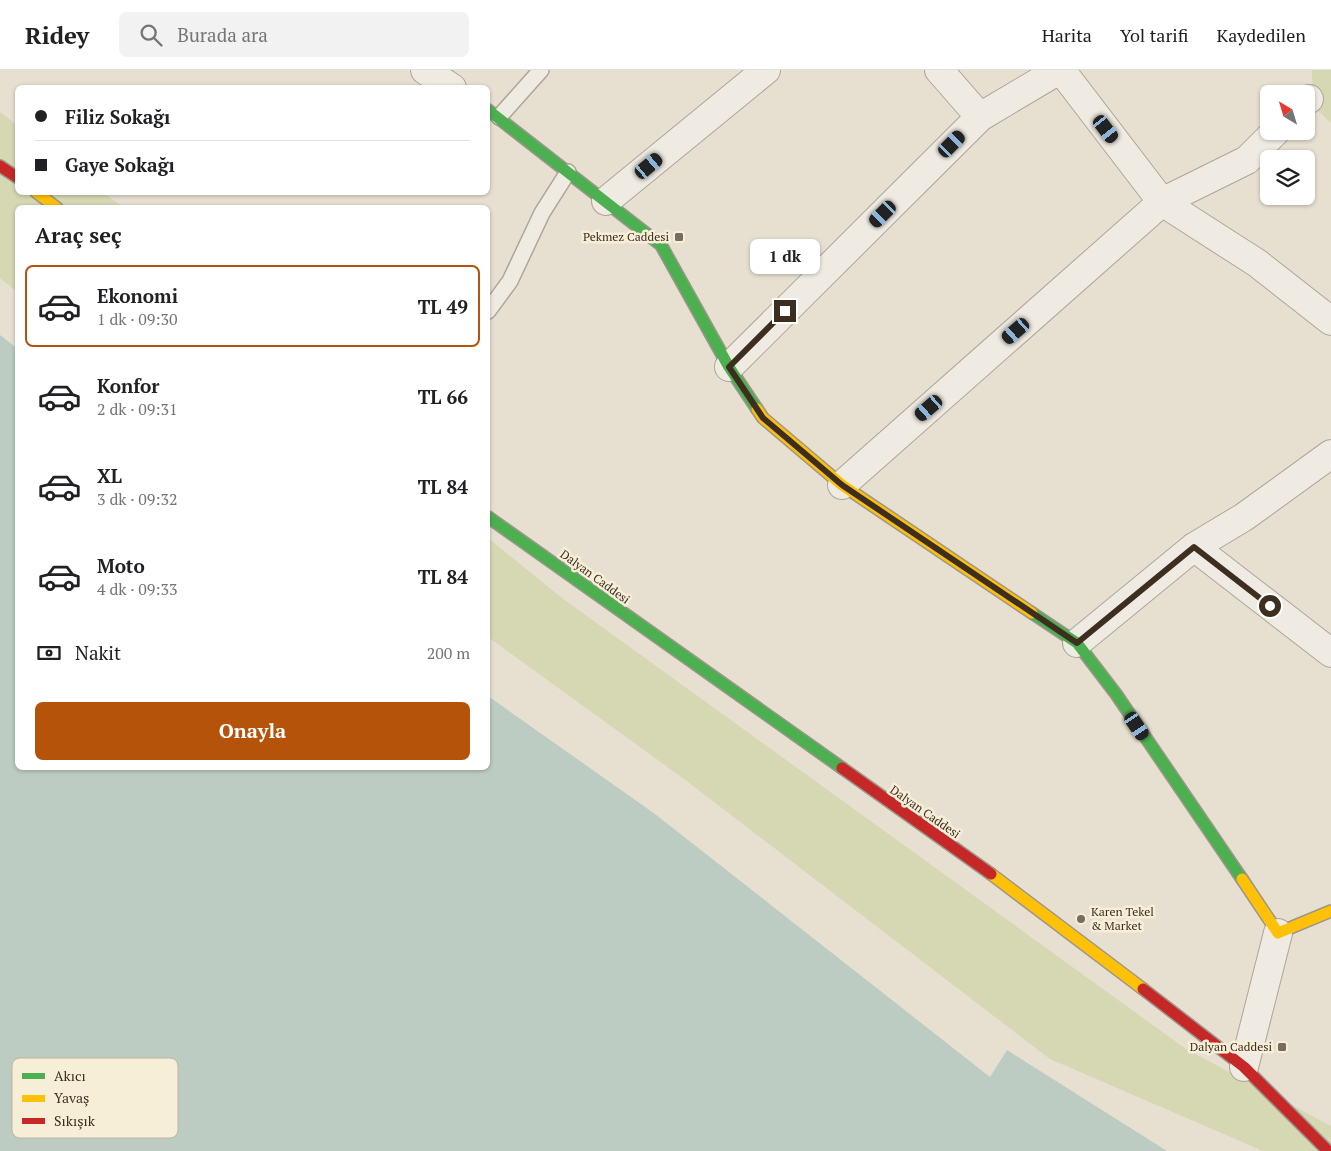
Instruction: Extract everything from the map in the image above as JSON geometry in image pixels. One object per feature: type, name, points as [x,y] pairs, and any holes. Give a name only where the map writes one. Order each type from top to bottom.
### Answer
[{"type":"street","points":[[425,70],[448,85]]},
{"type":"street","points":[[606,202],[766,70]]},
{"type":"street","points":[[939,70],[980,117]]},
{"type":"street","points":[[729,367],[980,117],[1060,70],[1162,202],[1257,263],[1331,321]]},
{"type":"street","points":[[493,114],[661,245],[729,367],[763,418],[842,485],[1077,643],[1116,694],[1278,933],[1244,1067]]},
{"type":"street","points":[[842,485],[1162,202],[1247,160],[1267,140]]},
{"type":"street","points":[[0,166],[15,176]]},
{"type":"street","points":[[40,195],[53,205]]},
{"type":"street","points":[[1077,643],[1194,547],[1244,517],[1331,454]]},
{"type":"street","name":"Dalyan Caddesi","points":[[490,518],[1034,904],[1244,1067],[1328,1151]]},
{"type":"street","points":[[1194,547],[1331,653]]},
{"type":"street","points":[[1278,933],[1331,912]]},
{"type":"lane","points":[[493,114],[541,70]]},
{"type":"lane","points":[[490,307],[510,281],[542,213],[568,172]]},
{"type":"green space","points":[[1312,70],[1331,70],[1331,123],[1315,108],[1315,85],[1312,85]]},
{"type":"green space","points":[[0,112],[15,123],[15,195],[107,195],[120,205],[15,205],[15,290],[0,278]]},
{"type":"green space","points":[[490,540],[562,598],[1186,1049],[1331,1126],[1331,1151],[1263,1151],[1050,1059],[684,779],[490,638]]},
{"type":"shaded area","points":[[0,335],[15,347],[15,770],[490,770],[490,697],[655,814],[990,1077],[1007,1050],[1167,1151],[0,1151]]},
{"type":"traffic: fast","points":[[490,112],[661,245],[729,367],[757,409]]},
{"type":"traffic: fast","points":[[490,518],[842,768]]},
{"type":"traffic: fast","points":[[1032,613],[1077,643],[1116,694],[1242,879]]},
{"type":"traffic: slow","points":[[40,195],[53,205]]},
{"type":"traffic: slow","points":[[757,409],[763,418],[842,485],[1032,613]]},
{"type":"traffic: slow","points":[[991,874],[1143,989]]},
{"type":"traffic: slow","points":[[1242,879],[1278,933],[1331,911]]},
{"type":"traffic: jam","points":[[0,166],[15,176]]},
{"type":"traffic: jam","points":[[842,768],[991,874]]},
{"type":"traffic: jam","points":[[1143,989],[1244,1067],[1328,1151]]},
{"type":"place","name":"Pekmez Caddesi","points":[[679,237]]},
{"type":"place","name":"Karen Tekel & Market","points":[[1081,919]]},
{"type":"place","name":"Dalyan Caddesi","points":[[1282,1047]]},
{"type":"route","points":[[785,311],[729,367],[763,418],[842,485],[1077,643],[1194,547],[1270,606]]}]
